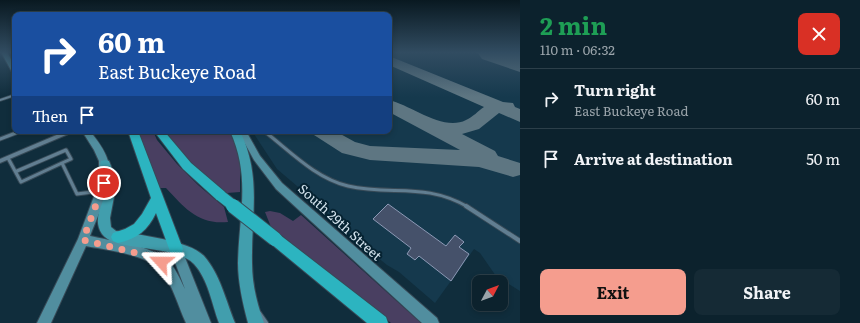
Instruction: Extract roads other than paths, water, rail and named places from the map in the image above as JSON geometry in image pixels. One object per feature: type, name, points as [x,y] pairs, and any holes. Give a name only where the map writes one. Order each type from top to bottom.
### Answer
[{"type":"highway","points":[[134,134],[176,249]]},
{"type":"highway","points":[[161,134],[187,166],[221,196],[380,323]]},
{"type":"highway","points":[[118,237],[131,233],[142,226],[147,220],[157,198]]},
{"type":"main road","points":[[236,134],[243,148],[248,173],[245,265],[249,296],[256,323]]},
{"type":"main road","points":[[105,164],[112,183],[104,214],[104,225],[108,233],[118,237],[176,249],[191,254],[201,262],[227,323]]},
{"type":"street","points":[[0,161],[64,134]]},
{"type":"street","points":[[44,323],[83,240],[101,191],[105,174],[105,164],[100,152],[88,134]]},
{"type":"street","name":"South 29th Street","points":[[244,134],[260,163],[279,186],[432,323]]},
{"type":"street","points":[[83,240],[148,256],[161,262],[170,274],[193,323]]},
{"type":"street","points":[[176,249],[204,323]]},
{"type":"lane","points":[[0,100],[12,96]]},
{"type":"lane","points":[[0,139],[13,134]]},
{"type":"lane","points":[[268,134],[329,180],[347,186],[421,191],[441,195],[469,209],[520,241]]},
{"type":"lane","points":[[8,158],[17,171],[21,182],[71,159],[66,150],[17,171]]},
{"type":"lane","points":[[62,163],[78,194],[101,191]]},
{"type":"lane","points":[[249,296],[266,323]]}]
